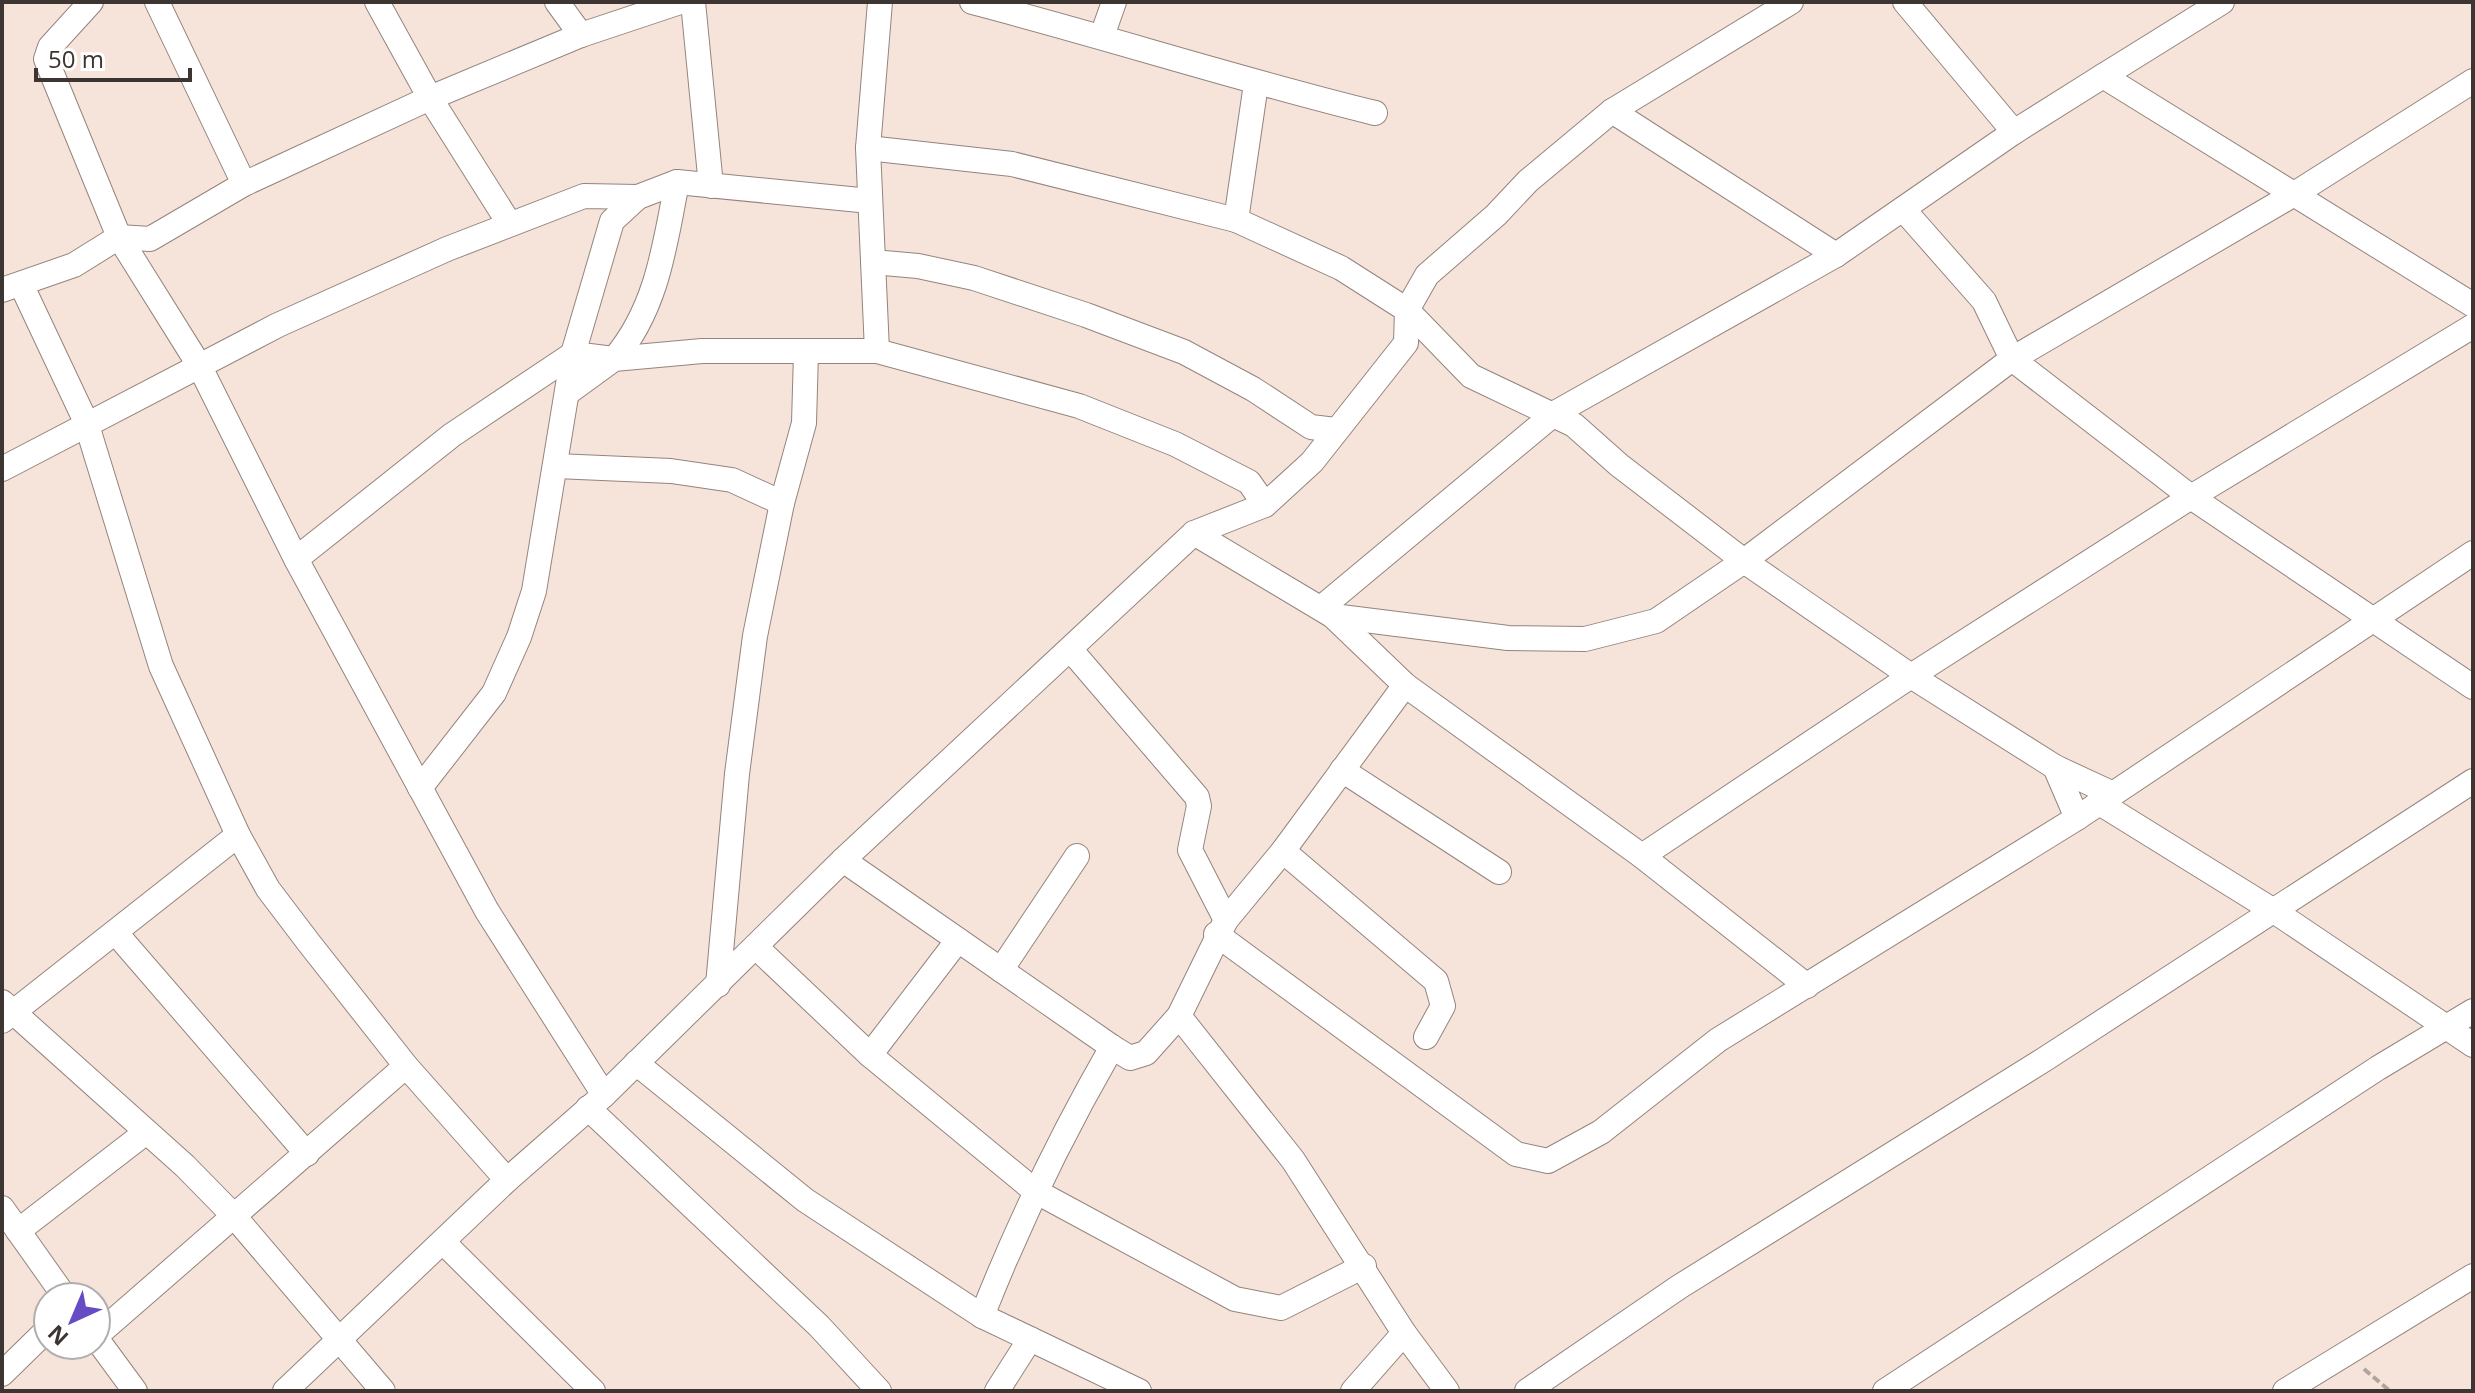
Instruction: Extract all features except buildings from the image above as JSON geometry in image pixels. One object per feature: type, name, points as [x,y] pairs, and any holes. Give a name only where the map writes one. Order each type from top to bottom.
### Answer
[{"type":"street","points":[[91,2],[50,47],[46,59],[119,237],[199,365],[296,559],[487,911],[596,1101],[819,1326],[879,1391]]},
{"type":"street","points":[[157,2],[244,184]]},
{"type":"street","points":[[377,2],[430,98],[509,223]]},
{"type":"street","points":[[557,2],[581,35]]},
{"type":"street","points":[[507,1180],[406,1066],[268,889],[238,835],[161,666],[86,422],[12,287],[74,265],[119,237],[150,239],[244,184],[430,98],[581,35],[680,2]]},
{"type":"street","points":[[693,2],[711,186]]},
{"type":"street","points":[[877,351],[868,148],[880,2]]},
{"type":"street","points":[[972,2],[1102,36],[1256,84],[1375,113]]},
{"type":"street","points":[[1102,36],[1114,2]]},
{"type":"street","points":[[285,1391],[757,948],[843,860],[1194,533],[1265,505],[1312,462],[1406,343],[1407,310],[1427,275],[1496,215],[1528,181],[1612,111],[1791,2]]},
{"type":"street","points":[[1905,2],[2014,132]]},
{"type":"street","points":[[1327,612],[1555,413],[1836,255],[2014,132],[2222,2]]},
{"type":"street","points":[[2103,76],[2473,305]]},
{"type":"street","points":[[1327,612],[1508,638],[1585,639],[1656,621],[1744,561],[2012,359],[2296,193],[2473,81]]},
{"type":"street","points":[[1236,220],[1256,84]]},
{"type":"street","points":[[1612,111],[1836,255]]},
{"type":"street","points":[[868,148],[1012,164],[1236,220],[1341,268],[1407,310],[1471,376],[1555,413],[1744,561],[1911,676],[2105,798],[2473,1045]]},
{"type":"street","points":[[570,391],[614,359],[641,322],[659,273],[677,182]]},
{"type":"street","points":[[420,788],[494,693],[519,637],[534,591],[570,391],[573,354],[612,221],[638,197],[677,182],[870,201]]},
{"type":"street","points":[[2,469],[86,422],[368,283],[509,223],[584,196],[638,197]]},
{"type":"street","points":[[1903,209],[1984,301],[2012,359],[2191,497],[2473,687]]},
{"type":"street","points":[[873,262],[918,266],[974,278],[1086,315],[1184,352],[1253,389],[1311,427],[1335,430]]},
{"type":"street","points":[[1642,856],[1911,676],[2191,497],[2473,326]]},
{"type":"street","points":[[296,559],[452,435],[573,354],[614,359],[702,351],[877,351],[1079,406],[1175,444],[1249,482],[1265,505]]},
{"type":"street","points":[[718,985],[755,636],[782,503],[804,423],[806,353]]},
{"type":"street","points":[[556,466],[671,471],[732,480],[782,503]]},
{"type":"street","points":[[1194,533],[1327,612],[1405,685],[1642,856],[1807,986]]},
{"type":"street","points":[[1070,649],[1197,797],[1198,818],[1190,850],[1221,927],[1516,1154],[1548,1161],[1601,1132],[1718,1040],[2077,818],[2473,553]]},
{"type":"street","points":[[843,860],[1112,1047],[1130,1058],[1140,1056],[1179,1016],[1221,927],[1283,851],[1405,685]]},
{"type":"street","points":[[2055,767],[2077,818]]},
{"type":"street","points":[[1342,770],[1499,872]]},
{"type":"street","points":[[1527,1391],[1679,1287],[2045,1059],[2473,781]]},
{"type":"street","points":[[238,835],[115,932],[5,1012],[145,1133],[234,1216],[342,1339],[383,1391]]},
{"type":"street","points":[[1283,851],[1436,981],[1443,1006],[1426,1037]]},
{"type":"street","points":[[1001,970],[1077,856]]},
{"type":"street","points":[[115,932],[307,1154]]},
{"type":"street","points":[[870,1055],[958,940]]},
{"type":"street","points":[[757,948],[870,1055],[1035,1191],[1235,1299],[1258,1306],[1281,1308],[1364,1266]]},
{"type":"street","points":[[1885,1391],[2473,1011]]},
{"type":"street","points":[[1179,1016],[1293,1160],[1364,1266],[1404,1333],[1447,1391]]},
{"type":"street","points":[[982,1316],[1018,1223],[1066,1128],[1112,1047]]},
{"type":"street","points":[[636,1063],[805,1200],[982,1316],[1139,1391]]},
{"type":"street","points":[[112,1323],[406,1066]]},
{"type":"street","points":[[18,1231],[145,1133]]},
{"type":"street","points":[[2,1208],[54,1281]]},
{"type":"street","points":[[444,1243],[593,1391]]},
{"type":"street","points":[[2285,1391],[2473,1276]]},
{"type":"street","points":[[1353,1391],[1404,1333]]},
{"type":"street","points":[[997,1391],[1030,1339]]},
{"type":"street","points":[[2,1374],[32,1345]]},
{"type":"street","points":[[112,1359],[135,1391]]},
{"type":"path","points":[[2347,1354],[2390,1391]]}]
